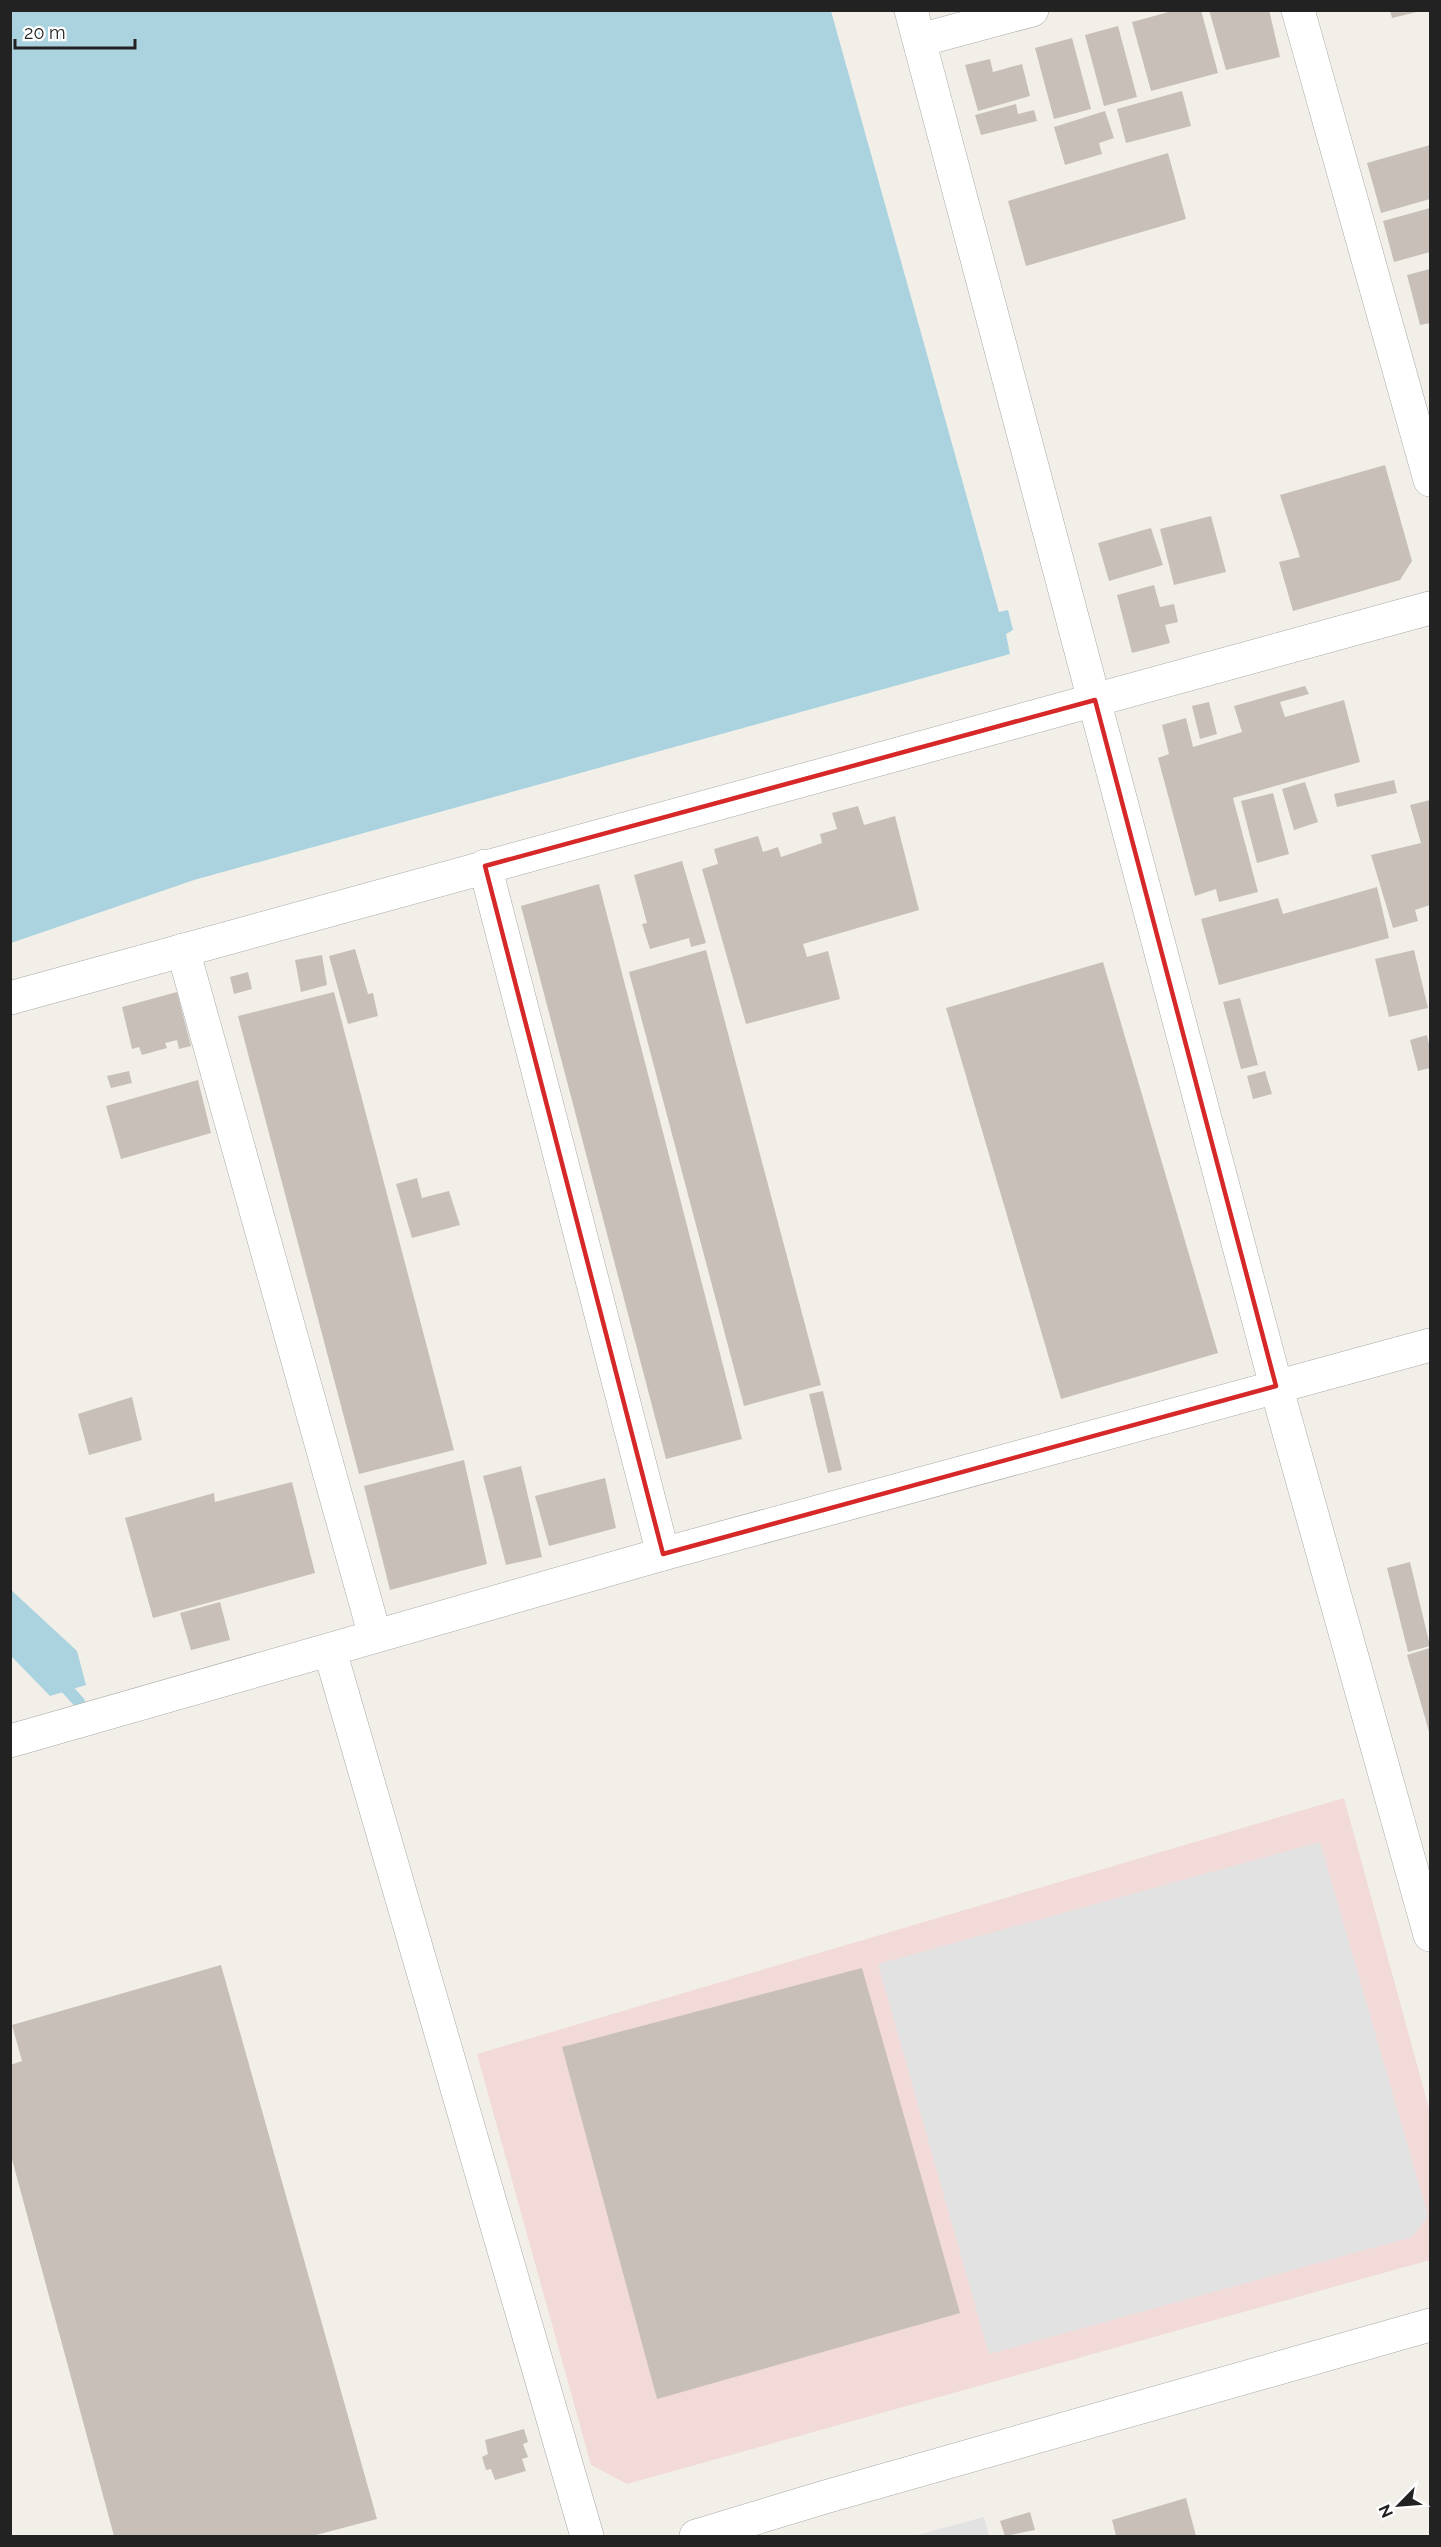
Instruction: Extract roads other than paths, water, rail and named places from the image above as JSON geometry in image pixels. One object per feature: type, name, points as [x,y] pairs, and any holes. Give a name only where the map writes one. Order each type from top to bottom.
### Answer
[{"type":"street","points":[[1032,10],[915,25],[1276,1386],[1431,1935]]},
{"type":"street","points":[[1298,10],[1431,480]]},
{"type":"street","points":[[10,998],[1431,608]]},
{"type":"street","points":[[485,866],[663,1554]]},
{"type":"street","points":[[183,950],[375,1636]]},
{"type":"street","points":[[10,1742],[663,1554],[1431,1345]]},
{"type":"street","points":[[330,1651],[587,2536]]},
{"type":"street","points":[[696,2536],[1431,2325]]},
{"type":"water","points":[[10,11],[831,11],[999,612],[1008,610],[1013,630],[1006,634],[1010,654],[194,880],[11,943]]},
{"type":"water","points":[[10,1589],[77,1651],[86,1685],[50,1696],[11,1656]]},
{"type":"waterway","points":[[58,1679],[79,1702]]}]
